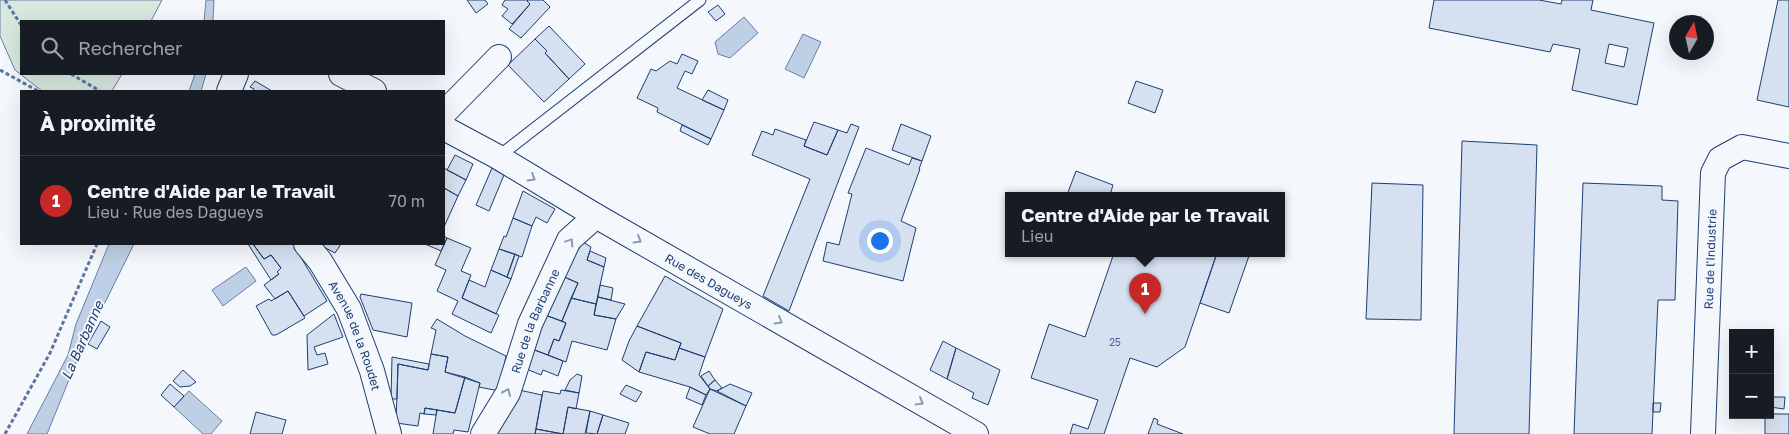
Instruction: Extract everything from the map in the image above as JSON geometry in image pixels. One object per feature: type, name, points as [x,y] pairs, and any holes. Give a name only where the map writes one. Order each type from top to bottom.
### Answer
[{"type":"street","points":[[445,113],[499,57]]},
{"type":"street","points":[[229,90],[236,75]]},
{"type":"street","points":[[343,75],[372,90]]},
{"type":"street","name":"Rue des Dagueys","points":[[445,129],[976,434]]},
{"type":"street","name":"Rue de l'Industrie","points":[[1703,434],[1713,173],[1720,159],[1742,147],[1789,156]]},
{"type":"street","name":"Rue de la Barbanne","points":[[483,434],[508,393],[530,324],[569,240],[596,216]]},
{"type":"street","name":"Avenue de la Roudet","points":[[307,245],[320,261],[348,309],[372,371],[389,434]]},
{"type":"lane","points":[[498,158],[700,0]]},
{"type":"path","points":[[5,0],[20,23]]},
{"type":"path","points":[[0,70],[36,90]]},
{"type":"path","points":[[73,75],[98,90]]},
{"type":"path","points":[[5,434],[50,353],[97,245]]},
{"type":"shaded area","points":[[0,0],[162,0],[152,20],[20,20],[20,74],[15,70],[0,36]]},
{"type":"shaded area","points":[[21,75],[121,75],[113,90],[41,90]]},
{"type":"water","points":[[206,0],[214,0],[213,20],[204,20]]},
{"type":"water","points":[[744,17],[758,33],[730,58],[718,54],[715,42]]},
{"type":"water","points":[[803,34],[821,42],[804,78],[785,69]]},
{"type":"water","points":[[195,75],[206,75],[201,90],[189,90]]},
{"type":"water","name":"La Barbanne","points":[[109,245],[134,245],[79,355],[47,434],[27,434],[68,355],[76,324]]},
{"type":"water","points":[[246,267],[256,281],[223,306],[212,290]]},
{"type":"water","points":[[189,391],[222,421],[211,434],[203,434],[174,407]]},
{"type":"building","points":[[467,0],[485,0],[488,4],[476,13]]},
{"type":"building","points":[[505,0],[528,0],[530,4],[512,24],[502,16],[508,9],[502,5]]},
{"type":"building","points":[[528,0],[543,0],[550,7],[521,38],[509,29],[530,4]]},
{"type":"building","points":[[1434,0],[1539,0],[1561,4],[1562,0],[1593,0],[1591,10],[1654,23],[1637,105],[1572,90],[1580,49],[1553,44],[1550,52],[1429,28]],"holes":[[[1609,44],[1628,48],[1624,67],[1605,63]]]},
{"type":"building","points":[[1778,0],[1789,0],[1789,107],[1757,100]]},
{"type":"building","points":[[718,5],[725,14],[716,21],[708,12]]},
{"type":"building","points":[[549,26],[585,64],[569,79],[535,39]]},
{"type":"building","points":[[535,39],[569,79],[544,102],[508,65]]},
{"type":"building","points":[[682,54],[698,61],[692,74],[685,71],[677,88],[724,110],[711,139],[657,112],[658,108],[637,98],[651,69],[656,71],[670,61],[677,64]]},
{"type":"building","points":[[255,81],[270,90],[254,90],[250,87]]},
{"type":"building","points":[[1136,81],[1163,90],[1155,113],[1128,103]]},
{"type":"building","points":[[708,90],[728,100],[724,110],[702,100]]},
{"type":"building","points":[[814,122],[838,130],[827,155],[804,146]]},
{"type":"building","points":[[851,124],[859,127],[789,311],[763,296],[810,179],[752,155],[762,131],[773,135],[775,129],[806,140],[804,146],[827,155],[838,130],[847,133]]},
{"type":"building","points":[[901,124],[931,136],[922,161],[892,150]]},
{"type":"building","points":[[682,125],[711,139],[708,145],[680,131]]},
{"type":"building","points":[[1462,141],[1537,145],[1529,434],[1454,434]]},
{"type":"building","points":[[866,148],[909,165],[912,158],[922,161],[901,221],[916,228],[903,281],[823,261],[827,242],[839,245],[852,194],[848,193]]},
{"type":"building","points":[[455,155],[473,164],[466,180],[447,170]]},
{"type":"building","points":[[492,168],[504,175],[489,211],[476,205]]},
{"type":"building","points":[[445,169],[466,180],[458,196],[445,189]]},
{"type":"building","points":[[1076,171],[1113,185],[1111,192],[1068,192]]},
{"type":"building","points":[[1372,183],[1423,185],[1421,320],[1366,319]]},
{"type":"building","points":[[1583,183],[1662,186],[1662,200],[1678,201],[1675,300],[1658,300],[1652,434],[1574,434]]},
{"type":"building","points":[[445,189],[458,196],[445,225]]},
{"type":"building","points":[[523,191],[555,209],[547,223],[536,217],[532,226],[513,218]]},
{"type":"building","points":[[513,218],[532,226],[522,257],[499,249]]},
{"type":"building","points":[[447,238],[471,248],[461,271],[471,275],[462,298],[499,315],[491,333],[452,314],[458,301],[437,291],[446,270],[435,265]]},
{"type":"building","points":[[583,242],[591,247],[587,260],[604,267],[596,304],[571,298],[578,283],[562,276]]},
{"type":"building","points":[[249,245],[254,245],[264,259],[271,255],[281,268],[277,272],[279,274],[271,280]]},
{"type":"building","points":[[254,245],[294,245],[327,301],[304,316],[288,291],[275,299],[264,285],[279,274],[277,272],[281,268],[271,255],[264,259]]},
{"type":"building","points":[[320,245],[340,245],[335,253]]},
{"type":"building","points":[[427,245],[444,245],[441,251]]},
{"type":"building","points":[[499,249],[515,254],[507,277],[491,270]]},
{"type":"building","points":[[590,251],[606,258],[604,267],[587,260]]},
{"type":"building","points":[[515,254],[519,256],[511,279],[507,277]]},
{"type":"building","points":[[1113,257],[1216,257],[1185,347],[1157,367],[1130,358],[1104,434],[1070,434],[1073,424],[1088,429],[1098,400],[1031,378],[1049,324],[1085,337]]},
{"type":"building","points":[[1216,257],[1249,257],[1229,313],[1200,303]]},
{"type":"building","points":[[491,270],[511,279],[496,314],[462,298],[469,280],[485,287]]},
{"type":"building","points":[[562,276],[578,283],[562,321],[545,315]]},
{"type":"building","points":[[665,276],[723,309],[705,357],[679,348],[681,343],[637,326]]},
{"type":"building","points":[[600,285],[613,288],[611,300],[598,297]]},
{"type":"building","points":[[288,291],[305,318],[276,335],[272,335],[256,306],[269,299],[271,301]]},
{"type":"building","points":[[361,294],[412,303],[407,337],[373,330],[360,297]]},
{"type":"building","points":[[598,297],[625,304],[616,319],[594,315]]},
{"type":"building","points":[[571,298],[596,304],[594,315],[616,319],[607,350],[572,341],[566,362],[548,355],[554,339],[559,341],[566,323],[562,321]]},
{"type":"building","points":[[334,314],[343,337],[314,347],[317,355],[325,353],[328,364],[308,370],[307,335]]},
{"type":"building","points":[[545,315],[566,323],[559,341],[554,339],[548,355],[532,349]]},
{"type":"building","points":[[437,319],[465,336],[506,356],[499,391],[479,387],[480,383],[445,372],[448,357],[431,354],[436,330],[431,328]]},
{"type":"building","points":[[101,321],[110,327],[97,349],[88,344]]},
{"type":"building","points":[[637,326],[681,343],[675,360],[646,352],[639,372],[622,360]]},
{"type":"building","points":[[943,341],[956,348],[947,379],[930,370]]},
{"type":"building","points":[[679,348],[705,357],[699,375],[710,389],[706,395],[690,387],[639,372],[646,352],[675,360]]},
{"type":"building","points":[[956,348],[1000,370],[988,405],[972,398],[974,393],[947,379]]},
{"type":"building","points":[[532,349],[563,361],[558,376],[543,370],[541,375],[524,368]]},
{"type":"building","points":[[431,354],[448,357],[445,372],[465,377],[455,413],[425,408],[424,414],[420,413],[418,426],[396,423],[398,364],[428,370]]},
{"type":"building","points":[[392,357],[429,364],[428,370],[398,364],[397,399],[391,399]]},
{"type":"building","points":[[183,370],[196,382],[190,386],[180,387],[173,381]]},
{"type":"building","points":[[709,371],[715,380],[708,386],[701,376]]},
{"type":"building","points":[[577,374],[582,376],[579,393],[565,390],[570,380]]},
{"type":"building","points":[[465,377],[480,383],[468,432],[454,430],[453,434],[433,434],[437,410],[455,413]]},
{"type":"building","points":[[715,380],[722,388],[717,391],[710,389],[708,386]]},
{"type":"building","points":[[170,384],[184,396],[174,407],[161,395]]},
{"type":"building","points":[[730,384],[752,393],[746,406],[717,391]]},
{"type":"building","points":[[626,385],[642,392],[636,402],[620,394]]},
{"type":"building","points":[[690,387],[706,395],[702,405],[686,398]]},
{"type":"building","points":[[710,389],[746,406],[734,434],[710,434],[693,427]]},
{"type":"building","points":[[519,390],[542,395],[535,434],[497,434]]},
{"type":"building","points":[[561,390],[579,393],[576,409],[568,407],[563,434],[536,429],[543,391],[560,394]]},
{"type":"building","points":[[1774,397],[1785,397],[1784,409],[1774,408]]},
{"type":"building","points":[[1653,403],[1661,403],[1660,412],[1653,412]]},
{"type":"building","points":[[568,407],[590,411],[585,434],[563,434]]},
{"type":"building","points":[[425,408],[437,410],[436,415],[424,414]]},
{"type":"building","points":[[590,411],[603,415],[597,434],[586,433]]},
{"type":"building","points":[[256,412],[286,420],[282,434],[250,434]]},
{"type":"building","points":[[1774,414],[1789,414],[1789,434],[1765,434],[1765,419],[1774,419]]},
{"type":"building","points":[[603,415],[629,423],[625,434],[597,434]]},
{"type":"building","points":[[1154,418],[1158,420],[1157,424],[1183,434],[1148,434]]},
{"type":"building","points":[[536,429],[563,434],[535,434]]},
{"type":"place","name":"Centre d'Aide par le Travail","points":[[1145,314]]}]
